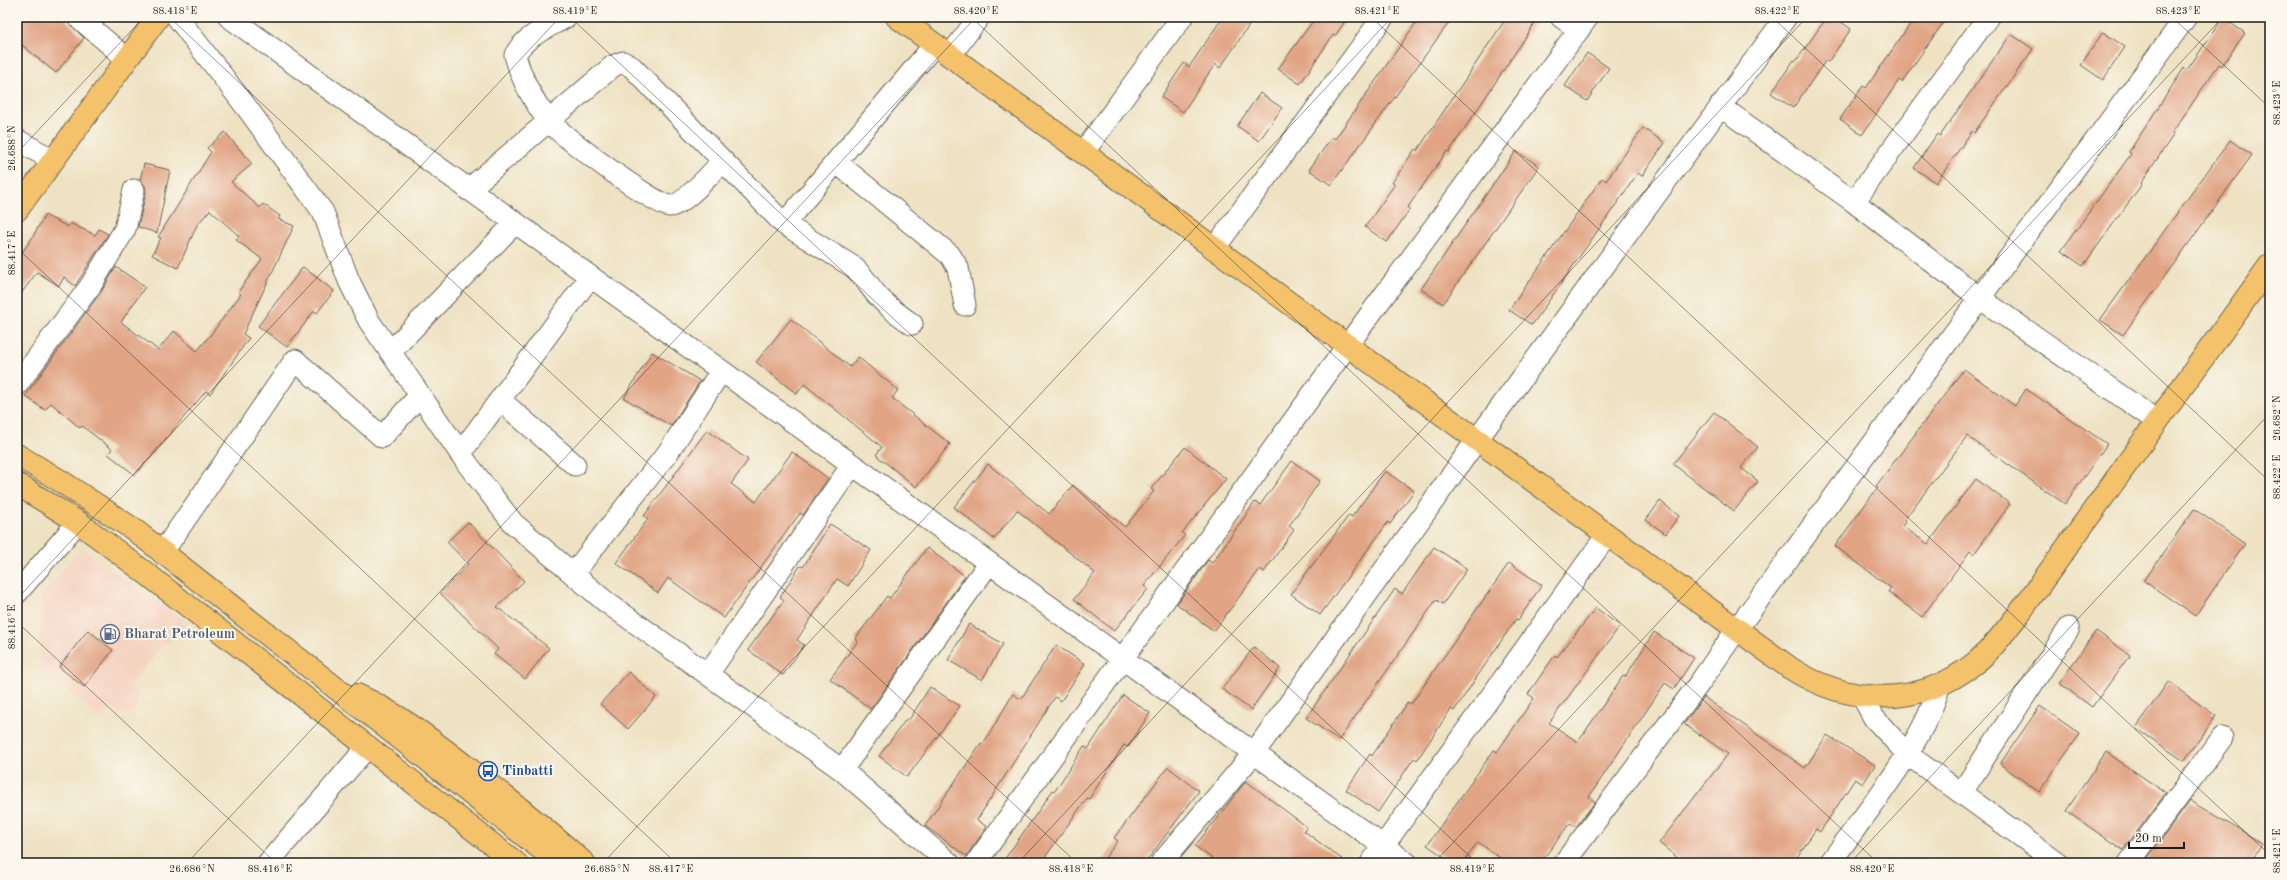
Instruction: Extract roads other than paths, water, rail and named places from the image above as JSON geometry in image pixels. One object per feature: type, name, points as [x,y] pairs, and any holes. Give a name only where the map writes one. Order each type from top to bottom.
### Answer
[{"type":"main road","points":[[17,210],[158,17]]},
{"type":"main road","points":[[897,17],[1476,441],[1806,678],[1824,686],[1862,696],[1901,695],[1940,684],[1975,664],[2003,634],[2270,265]]},
{"type":"main road","points":[[17,455],[101,507],[559,863]]},
{"type":"main road","points":[[17,484],[78,522],[246,650],[516,863]]},
{"type":"main road","points":[[327,682],[386,708],[483,779],[584,863]]},
{"type":"street","points":[[78,17],[127,59]]},
{"type":"street","points":[[176,17],[247,108],[323,212],[349,281],[369,321],[460,454],[513,523],[606,602],[842,770],[949,863]]},
{"type":"street","points":[[229,17],[1407,863]]},
{"type":"street","points":[[566,17],[527,39],[520,46],[515,55],[520,73],[549,121],[632,186],[655,201],[670,206],[678,204],[723,161]]},
{"type":"street","points":[[784,224],[836,162],[942,50],[979,17]]},
{"type":"street","points":[[1083,152],[1182,17]]},
{"type":"street","points":[[1214,249],[1383,17]]},
{"type":"street","points":[[976,863],[1347,346],[1584,23],[1562,17]]},
{"type":"street","points":[[1161,863],[1254,753],[1476,441],[1786,17]]},
{"type":"street","points":[[1854,202],[1988,17]]},
{"type":"street","points":[[1564,863],[1701,681],[1737,629],[1981,299],[2186,17]]},
{"type":"street","points":[[468,190],[613,66],[623,62],[632,67],[784,224],[852,266],[862,274],[876,293],[890,308],[912,324]]},
{"type":"street","points":[[1720,106],[1854,202],[1981,299],[2157,421]]},
{"type":"street","points":[[17,140],[53,160]]},
{"type":"street","points":[[836,162],[950,255],[958,268],[965,305]]},
{"type":"street","points":[[17,385],[95,279],[125,229],[134,190]]},
{"type":"street","points":[[390,352],[515,223]]},
{"type":"street","points":[[460,454],[590,277]]},
{"type":"street","points":[[162,553],[294,360],[382,437],[420,396]]},
{"type":"street","points":[[573,574],[669,451],[721,371]]},
{"type":"street","points":[[500,400],[575,465]]},
{"type":"street","points":[[708,674],[852,465]]},
{"type":"street","points":[[17,593],[78,522]]},
{"type":"street","points":[[1372,863],[1607,535]]},
{"type":"street","points":[[842,770],[989,563]]},
{"type":"street","points":[[1962,792],[2070,628]]},
{"type":"street","points":[[1830,863],[1907,754],[1934,705],[1940,684]]},
{"type":"street","points":[[1862,696],[1874,718],[1907,754],[1962,792],[2058,863]]},
{"type":"street","points":[[2129,863],[2222,738]]},
{"type":"street","points":[[268,863],[368,746]]},
{"type":"place","name":"Bharat Petroleum","points":[[110,634]]},
{"type":"place","name":"Tinbatti","points":[[488,771]]}]
